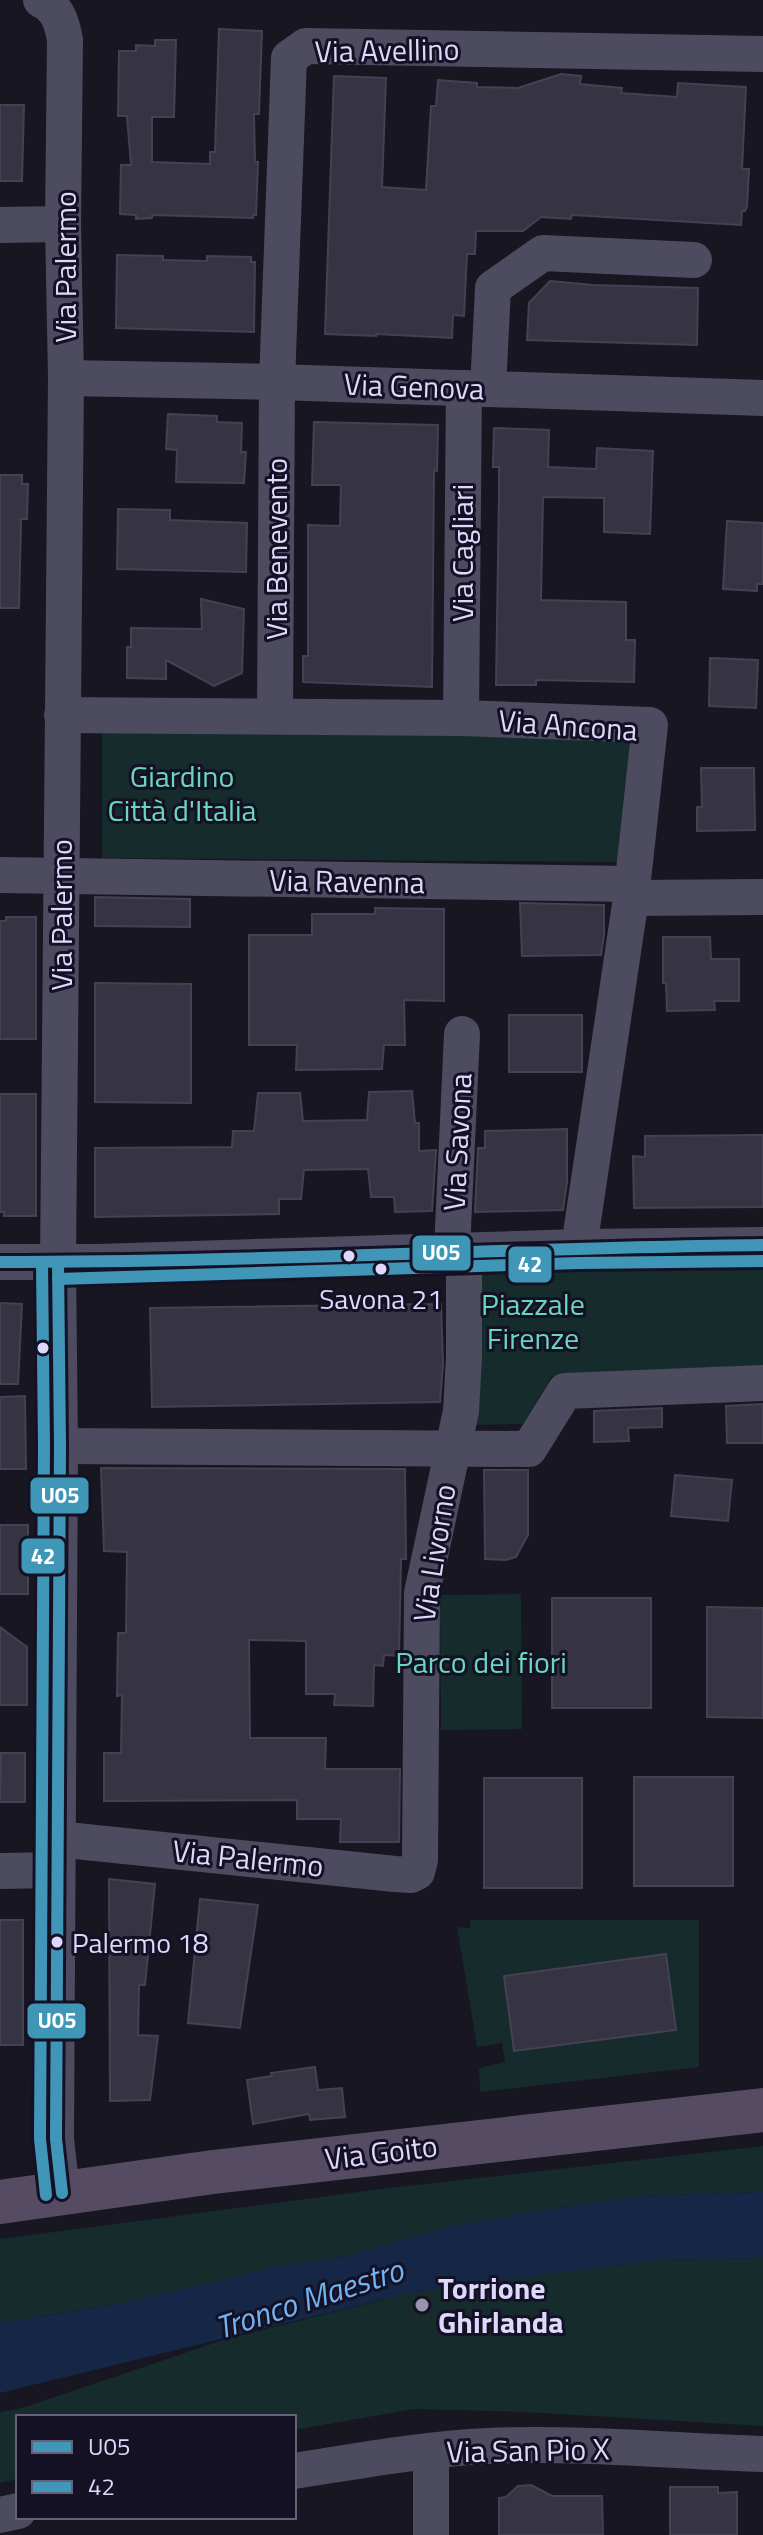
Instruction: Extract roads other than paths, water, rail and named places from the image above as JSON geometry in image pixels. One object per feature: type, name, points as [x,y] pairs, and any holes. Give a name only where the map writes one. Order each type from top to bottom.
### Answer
[{"type":"main road","name":"Via Goito","points":[[0,2202],[148,2180],[763,2110]]},
{"type":"street","name":"Via Palermo","points":[[41,0],[61,20],[65,40],[63,224],[66,378],[58,1263],[60,1446],[56,2143],[62,2193]]},
{"type":"street","name":"Via Avellino","points":[[277,382],[289,58],[306,46],[763,54]]},
{"type":"street","points":[[0,225],[63,224]]},
{"type":"street","name":"Via Cagliari","points":[[461,718],[476,388],[493,288],[543,253],[694,260]]},
{"type":"street","name":"Via Genova","points":[[66,378],[763,398]]},
{"type":"street","name":"Via Benevento","points":[[275,716],[277,382]]},
{"type":"street","name":"Via Ancona","points":[[62,715],[461,718],[650,725],[632,891],[579,1247]]},
{"type":"street","name":"Via Ravenna","points":[[0,875],[763,897]]},
{"type":"street","name":"Via Savona","points":[[458,1250],[462,1034]]},
{"type":"street","name":"Via Savona","points":[[0,1262],[763,1245]]},
{"type":"street","name":"Via Livorno","points":[[419,1852],[422,1593],[461,1411],[463,1384],[458,1250]]},
{"type":"street","points":[[453,1447],[529,1449],[565,1391],[763,1383]]},
{"type":"street","name":"Via Livorno","points":[[60,1446],[453,1447]]},
{"type":"street","name":"Via Palermo","points":[[0,1871],[57,1854],[411,1875],[420,1867],[419,1852]]},
{"type":"street","name":"Via San Pio X","points":[[296,2471],[488,2446],[763,2454]]},
{"type":"street","points":[[431,2451],[431,2535]]},
{"type":"water","name":"Tronco Maestro","points":[[763,2192],[763,2258],[654,2260],[409,2293],[0,2393],[0,2323],[133,2301],[273,2267],[347,2256],[449,2227],[520,2214],[639,2196]]},
{"type":"place","name":"Savona 21","points":[[381,1269]]},
{"type":"place","name":"Palermo 18","points":[[57,1942]]},
{"type":"place","name":"Torrione Ghirlanda","points":[[422,2305]]},
{"type":"park label","name":"Giardino Città d'Italia","points":[[182,793]]},
{"type":"park label","name":"Piazzale Firenze","points":[[533,1321]]},
{"type":"park label","name":"Parco dei fiori","points":[[481,1662]]}]
